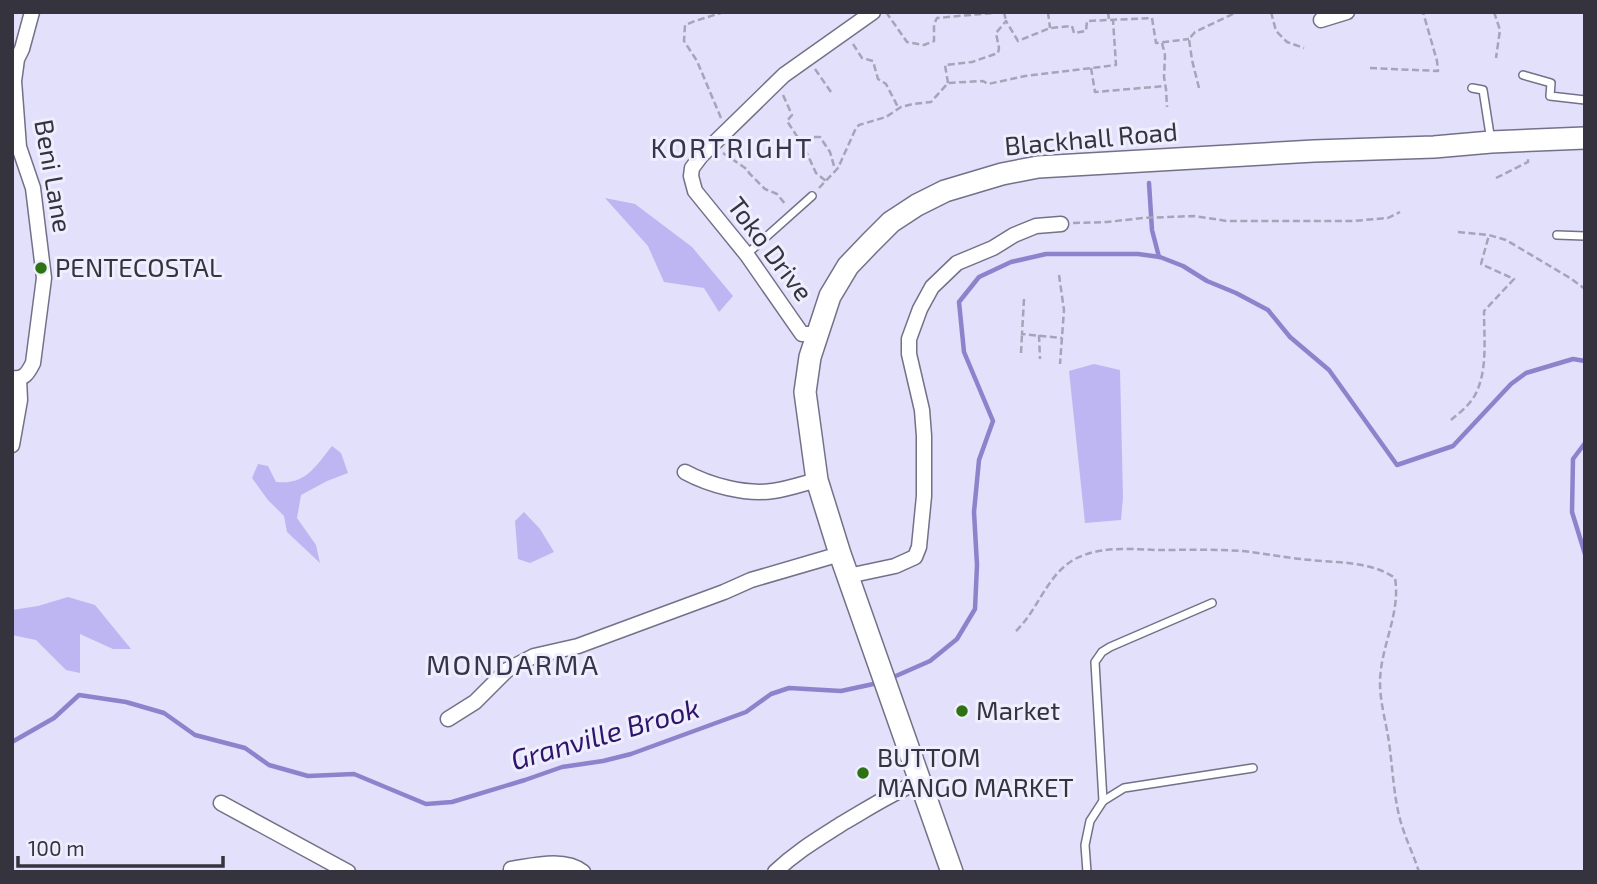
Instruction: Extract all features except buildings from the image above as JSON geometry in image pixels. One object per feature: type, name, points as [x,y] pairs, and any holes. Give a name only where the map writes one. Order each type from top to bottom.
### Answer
[{"type":"main road","name":"Blackhall Road","points":[[952,872],[840,554],[817,480],[805,392],[810,357],[830,296],[848,266],[891,222],[917,205],[945,191],[993,176],[1038,167],[1585,138]]},
{"type":"street","name":"Beni Lane","points":[[16,379],[27,374],[33,363],[44,278],[33,188],[19,147],[14,81],[17,59],[32,12]]},
{"type":"street","name":"Toko Drive","points":[[818,334],[802,334],[747,255],[695,191],[692,168],[784,75],[873,12]]},
{"type":"street","points":[[1321,20],[1347,12]]},
{"type":"street","points":[[848,576],[905,562],[915,557],[919,547],[924,496],[924,436],[922,410],[909,354],[909,339],[932,287],[957,263],[993,248],[1014,235],[1036,226],[1061,224]]},
{"type":"street","points":[[12,445],[20,400],[16,379]]},
{"type":"street","points":[[685,472],[718,486],[769,491],[817,480]]},
{"type":"street","points":[[448,719],[475,702],[507,670],[534,656],[578,646],[751,580],[840,554]]},
{"type":"street","points":[[775,872],[809,843],[877,802],[921,781]]},
{"type":"street","points":[[221,803],[348,872]]},
{"type":"street","points":[[511,869],[557,864],[577,867],[583,872]]},
{"type":"lane","points":[[1524,75],[1551,83],[1550,96],[1585,100]]},
{"type":"lane","points":[[1472,88],[1483,90],[1492,142]]},
{"type":"lane","points":[[747,255],[813,196]]},
{"type":"lane","points":[[1558,235],[1585,236]]},
{"type":"lane","points":[[1102,801],[1095,662],[1102,652],[1110,647],[1212,604]]},
{"type":"lane","points":[[1087,872],[1085,845],[1090,821],[1102,801],[1124,788],[1253,768]]},
{"type":"path","points":[[723,121],[697,61],[684,41],[685,26],[724,12]]},
{"type":"path","points":[[886,12],[907,42],[924,45],[934,41],[933,23],[937,18],[1004,12],[1006,22],[1018,41],[1050,28],[1072,26],[1074,33],[1086,31],[1087,21],[1152,18],[1156,43],[1162,43],[1189,39],[1195,32],[1237,12]]},
{"type":"path","points":[[1048,12],[1050,28]]},
{"type":"path","points":[[813,196],[838,168],[859,125],[886,117],[913,104],[931,102],[948,83],[983,81],[988,84],[1025,76],[1116,65],[1108,12]]},
{"type":"path","points":[[1272,12],[1276,31],[1287,42],[1304,48]]},
{"type":"path","points":[[1370,68],[1438,71],[1423,12]]},
{"type":"path","points":[[1494,12],[1500,30],[1496,58]]},
{"type":"path","points":[[948,83],[945,65],[972,62],[998,53],[996,33],[1006,22]]},
{"type":"path","points":[[844,32],[862,58],[873,61],[878,79],[886,83],[900,109]]},
{"type":"path","points":[[1189,39],[1199,88]]},
{"type":"path","points":[[1162,43],[1167,107]]},
{"type":"path","points":[[808,58],[831,92]]},
{"type":"path","points":[[1091,68],[1095,92],[1165,86]]},
{"type":"path","points":[[776,83],[792,116],[788,121],[816,173],[826,181]]},
{"type":"path","points":[[814,137],[820,137],[830,152],[834,166],[838,168]]},
{"type":"path","points":[[1496,178],[1528,162],[1528,141]]},
{"type":"path","points":[[714,144],[722,153],[748,170],[765,189],[778,194],[793,214]]},
{"type":"path","points":[[1061,224],[1194,216],[1227,221],[1353,221],[1388,218],[1400,212]]},
{"type":"path","points":[[1458,232],[1489,235],[1506,240],[1585,289]]},
{"type":"path","points":[[1451,420],[1474,397],[1482,377],[1484,311],[1514,279],[1481,264],[1489,235]]},
{"type":"path","points":[[1059,275],[1064,310],[1060,364]]},
{"type":"path","points":[[1021,353],[1024,299]]},
{"type":"path","points":[[1022,334],[1062,338]]},
{"type":"path","points":[[1039,335],[1040,359]]},
{"type":"path","points":[[1016,631],[1025,623],[1043,591],[1056,576],[1075,559],[1096,551],[1244,551],[1361,565],[1388,573],[1395,578],[1396,597],[1380,684],[1402,826],[1419,872]]},
{"type":"shaded area","points":[[605,198],[635,204],[692,247],[733,296],[719,312],[704,288],[664,282],[648,246]]},
{"type":"shaded area","points":[[1094,364],[1120,370],[1123,497],[1121,520],[1085,523],[1069,371]]},
{"type":"shaded area","points":[[332,446],[341,453],[348,473],[301,495],[297,518],[316,545],[320,563],[287,532],[284,516],[252,478],[258,464],[268,466],[276,482],[295,481],[309,473]]},
{"type":"shaded area","points":[[524,512],[540,529],[554,552],[530,563],[518,559],[515,521]]},
{"type":"shaded area","points":[[68,597],[95,605],[131,649],[113,649],[80,634],[80,673],[66,670],[36,640],[12,635],[12,610]]},
{"type":"waterway","points":[[1149,183],[1152,230],[1159,257]]},
{"type":"waterway","name":"Granville Brook","points":[[889,679],[930,661],[957,639],[975,609],[977,565],[974,512],[979,460],[993,421],[964,352],[959,302],[979,277],[1011,262],[1046,254],[1138,254],[1160,257],[1236,293],[1268,310],[1290,337],[1329,370],[1397,465],[1453,446],[1511,384],[1526,373],[1573,359],[1585,361]]},
{"type":"waterway","name":"Granville Brook","points":[[1585,443],[1573,459],[1572,512],[1585,554]]},
{"type":"waterway","name":"Granville Brook","points":[[12,742],[54,718],[79,695],[126,702],[164,713],[195,735],[245,748],[269,765],[308,776],[354,774],[426,804],[452,802],[562,767],[631,754],[746,712],[771,694],[789,688],[841,691],[878,683]]},
{"type":"place","name":"PENTECOSTAL","points":[[41,268]]},
{"type":"place","name":"Market","points":[[962,711]]},
{"type":"place","name":"BUTTOM MANGO MARKET","points":[[863,773]]},
{"type":"district","name":"KORTRIGHT","points":[[732,148]]},
{"type":"district","name":"MONDARMA","points":[[513,665]]}]
